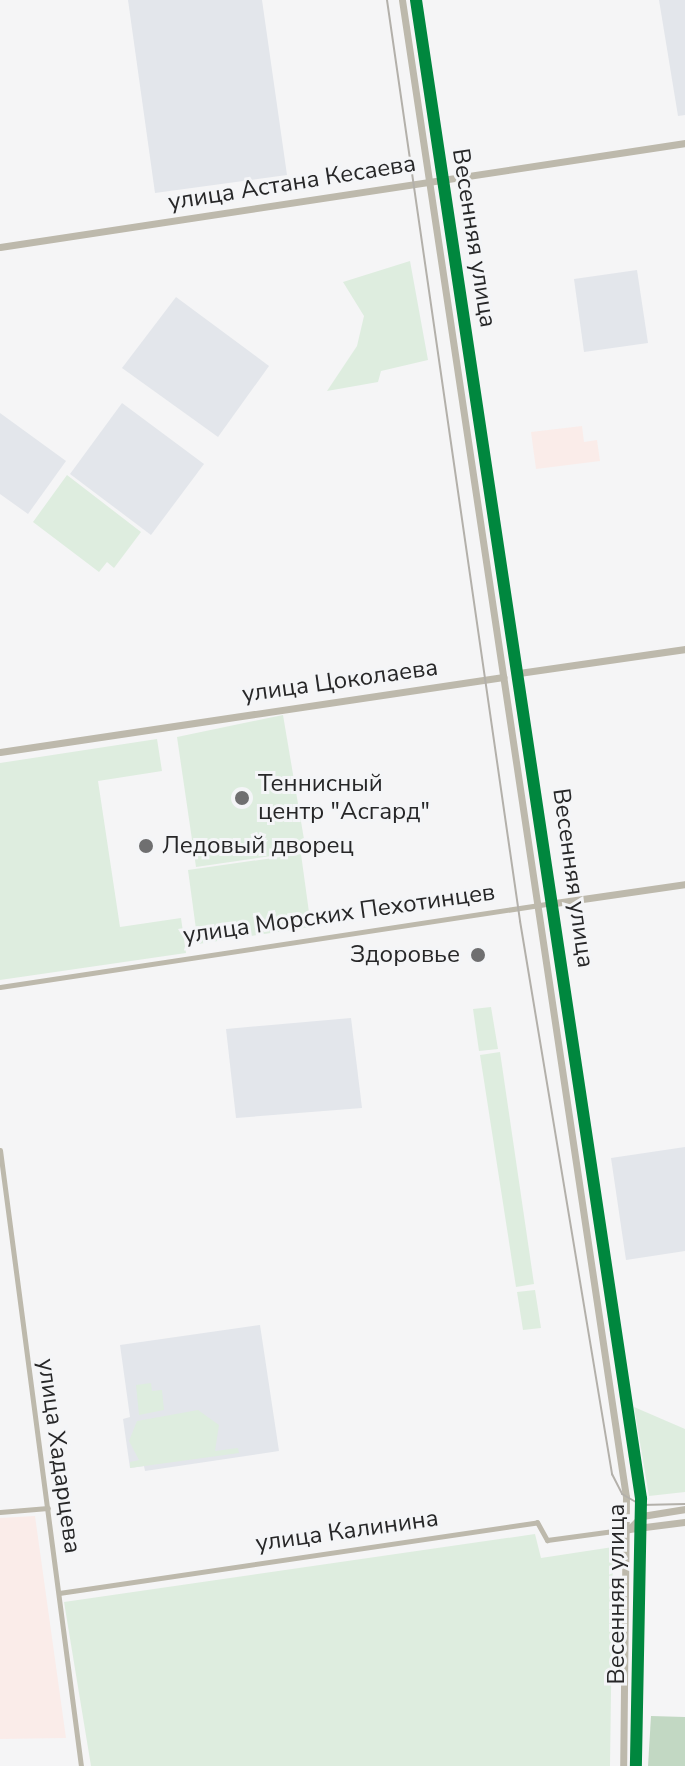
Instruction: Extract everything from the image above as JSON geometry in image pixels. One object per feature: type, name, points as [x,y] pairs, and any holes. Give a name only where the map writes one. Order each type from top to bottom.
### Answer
[{"type":"street","name":"Весенняя улица","points":[[402,0],[539,905],[629,1529],[623,1766]]},
{"type":"street","name":"Весенняя улица","points":[[416,0],[555,903],[642,1516],[636,1766]]},
{"type":"street","name":"улица Астана Кесаева","points":[[0,247],[685,143]]},
{"type":"street","name":"улица Цоколаева","points":[[0,752],[685,649]]},
{"type":"street","name":"улица Морских Пехотинцев","points":[[0,987],[685,884]]},
{"type":"street","name":"улица Хадарцева","points":[[0,1150],[81,1766]]},
{"type":"street","points":[[0,1512],[48,1508]]},
{"type":"street","points":[[629,1529],[642,1516],[685,1509]]},
{"type":"street","name":"улица Калинина","points":[[59,1593],[537,1522],[540,1534],[556,1540],[685,1522]]},
{"type":"shaded area","points":[[128,0],[262,0],[287,175],[155,193]]},
{"type":"shaded area","points":[[659,0],[685,0],[685,115],[678,116]]},
{"type":"shaded area","points":[[637,270],[648,343],[584,352],[574,279]]},
{"type":"shaded area","points":[[176,297],[269,366],[218,437],[122,368]]},
{"type":"shaded area","points":[[122,403],[204,464],[151,535],[70,474]]},
{"type":"shaded area","points":[[0,413],[66,461],[28,514],[0,494]]},
{"type":"shaded area","points":[[582,426],[584,442],[597,440],[600,461],[536,469],[531,432]]},
{"type":"shaded area","points":[[351,1018],[362,1108],[236,1118],[226,1029]]},
{"type":"shaded area","points":[[685,1147],[685,1251],[626,1260],[611,1158]]},
{"type":"shaded area","points":[[260,1325],[279,1451],[145,1471],[144,1466],[130,1468],[123,1419],[130,1417],[120,1345]]},
{"type":"shaded area","points":[[35,1516],[66,1738],[0,1739],[0,1518]]},
{"type":"green space","points":[[410,261],[428,360],[381,371],[378,382],[327,391],[357,346],[364,316],[343,282]]},
{"type":"green space","points":[[67,475],[141,532],[114,568],[107,562],[99,572],[33,522]]},
{"type":"green space","name":"Теннисный центр \"Асгард\"","points":[[283,715],[306,851],[196,867],[177,737]]},
{"type":"green space","points":[[157,739],[162,771],[98,781],[120,927],[181,918],[186,953],[0,980],[0,763]]},
{"type":"green space","points":[[301,854],[311,927],[198,944],[188,870]]},
{"type":"green space","points":[[491,1007],[498,1049],[479,1051],[473,1009]]},
{"type":"green space","points":[[500,1052],[534,1284],[516,1287],[480,1055]]},
{"type":"green space","points":[[535,1290],[541,1328],[523,1330],[517,1292]]},
{"type":"green space","points":[[151,1383],[152,1391],[162,1390],[164,1410],[139,1415],[136,1385]]},
{"type":"green space","points":[[634,1407],[685,1429],[685,1492],[649,1496]]},
{"type":"green space","points":[[198,1410],[219,1425],[215,1451],[238,1448],[239,1453],[130,1468],[130,1462],[139,1460],[129,1441],[137,1421]]},
{"type":"green space","points":[[535,1534],[541,1558],[613,1547],[610,1766],[91,1766],[64,1602]]},
{"type":"green space","points":[[651,1716],[685,1717],[685,1766],[648,1766]]},
{"type":"tram line","points":[[387,0],[520,921],[612,1474],[622,1494],[641,1505],[685,1504]]},
{"type":"cycle path","points":[[416,0],[641,1499],[636,1766]]},
{"type":"place","name":"Теннисный центр \"Асгард\"","points":[[242,798]]},
{"type":"place","name":"Ледовый дворец","points":[[146,846]]},
{"type":"place","name":"Здоровье","points":[[478,955]]}]
